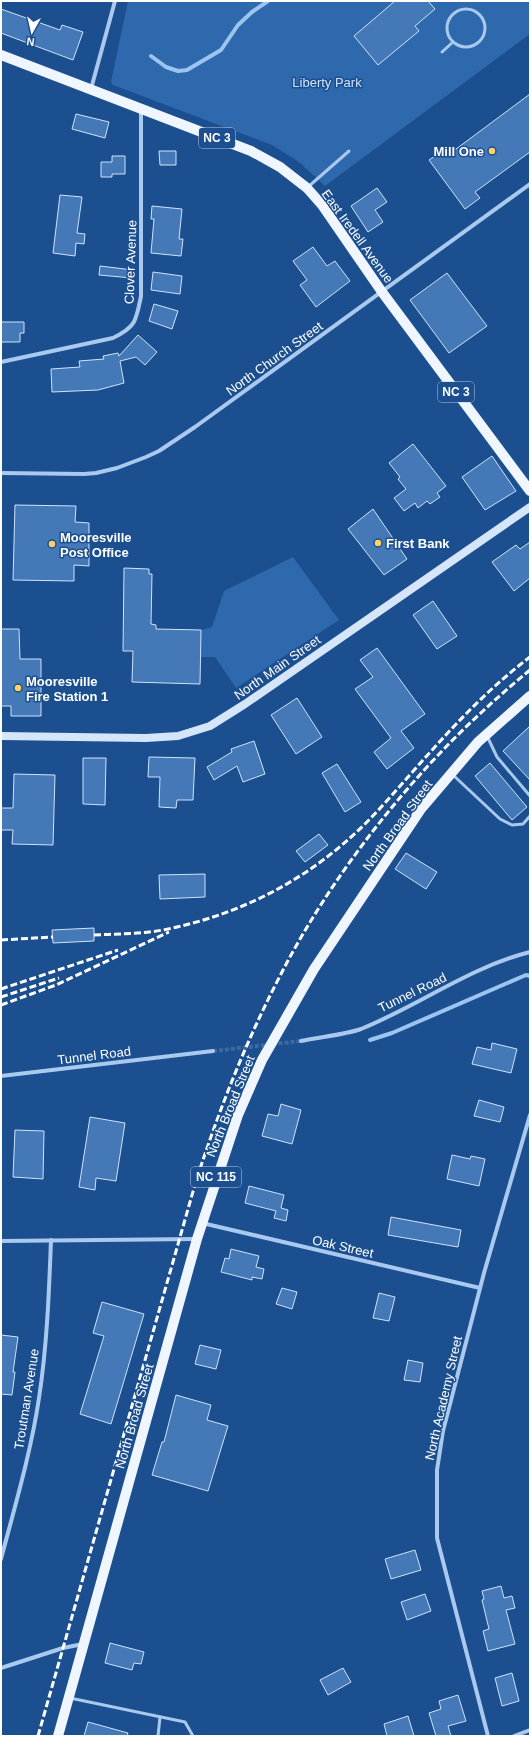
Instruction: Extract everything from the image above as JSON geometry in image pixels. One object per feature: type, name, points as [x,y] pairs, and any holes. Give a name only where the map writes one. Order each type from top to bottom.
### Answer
[{"type":"main road","name":"East Iredell Avenue","points":[[1,55],[141,108],[251,152],[280,167],[307,188],[322,205],[382,292],[530,491]]},
{"type":"main road","name":"North Main Street","points":[[1,736],[146,738],[178,736],[210,726],[530,507]]},
{"type":"main road","name":"North Broad Street","points":[[58,1736],[197,1239],[238,1115],[262,1060],[318,962],[421,809],[486,735],[530,696]]},
{"type":"street","points":[[91,90],[115,1]]},
{"type":"street","name":"Clover Avenue","points":[[1,362],[113,338],[127,331],[137,319],[141,296],[141,108]]},
{"type":"street","name":"North Church Street","points":[[1,474],[96,473],[117,468],[146,457],[195,427],[530,184]]},
{"type":"street","name":"Tunnel Road","points":[[301,1041],[360,1029],[480,971],[512,957],[530,952]]},
{"type":"street","name":"Tunnel Road","points":[[1,1076],[213,1051]]},
{"type":"street","name":"North Academy Street","points":[[488,1736],[437,1538],[436,1470],[443,1431],[480,1288],[530,1115]]},
{"type":"street","name":"Oak Street","points":[[202,1223],[480,1288]]},
{"type":"street","points":[[1,1241],[197,1239]]},
{"type":"street","name":"Troutman Avenue","points":[[1,1559],[27,1459],[39,1399],[48,1322],[51,1240]]},
{"type":"street","points":[[1,1668],[63,1648],[83,1644]]},
{"type":"street","points":[[516,1736],[530,1730]]},
{"type":"lane","points":[[467,9],[479,14],[485,24],[483,36],[480,41],[469,47],[463,47],[453,42],[448,29],[451,17],[461,10],[467,9]]},
{"type":"lane","points":[[442,52],[453,42]]},
{"type":"lane","points":[[307,188],[348,151]]},
{"type":"lane","points":[[486,735],[498,757],[530,796]]},
{"type":"lane","points":[[452,773],[500,819],[512,825],[523,824],[530,816]]},
{"type":"lane","points":[[68,1698],[185,1722],[193,1736]]},
{"type":"lane","points":[[158,1736],[160,1717]]},
{"type":"green space","name":"Liberty Park","points":[[128,1],[530,1],[530,34],[325,186],[299,162],[272,145],[113,85],[111,82]]},
{"type":"green space","points":[[293,557],[339,620],[236,688],[215,657],[200,657],[201,630],[212,627],[224,591]]},
{"type":"building","points":[[395,1],[428,1],[435,9],[415,26],[419,31],[378,65],[354,36]]},
{"type":"building","points":[[1,9],[60,30],[62,25],[83,32],[73,60],[1,33]]},
{"type":"building","name":"Mill One","points":[[530,94],[530,152],[475,192],[480,198],[465,209],[429,160],[444,150],[448,155]]},
{"type":"building","points":[[76,114],[109,122],[105,138],[72,129]]},
{"type":"building","points":[[159,151],[176,151],[176,165],[160,165]]},
{"type":"building","points":[[112,156],[125,156],[125,174],[112,174],[112,177],[101,177],[101,162],[112,162]]},
{"type":"building","points":[[377,188],[387,202],[375,210],[383,222],[368,232],[351,206]]},
{"type":"building","points":[[60,195],[82,197],[77,233],[85,234],[84,244],[76,243],[75,256],[53,253]]},
{"type":"building","points":[[152,206],[182,209],[179,239],[183,239],[181,256],[151,253],[154,219],[151,219]]},
{"type":"building","points":[[313,247],[327,266],[335,261],[350,281],[316,307],[300,285],[307,280],[293,261]]},
{"type":"building","points":[[100,266],[133,270],[132,278],[99,275]]},
{"type":"building","points":[[153,272],[182,276],[180,294],[151,290]]},
{"type":"building","points":[[447,273],[487,326],[449,353],[410,300]]},
{"type":"building","points":[[154,304],[178,311],[172,329],[149,321]]},
{"type":"building","points":[[1,322],[24,322],[24,333],[20,333],[20,342],[1,342]]},
{"type":"building","points":[[138,335],[157,352],[145,365],[136,357],[120,361],[124,383],[98,390],[52,392],[51,369],[80,367],[79,361],[104,359],[103,356],[118,353],[119,356]]},
{"type":"building","points":[[413,444],[446,486],[437,493],[440,497],[430,504],[427,501],[418,508],[415,503],[404,511],[394,498],[406,489],[398,479],[400,477],[389,463]]},
{"type":"building","points":[[492,456],[516,491],[485,510],[462,477]]},
{"type":"building","name":"Mooresville Post Office","points":[[15,505],[76,506],[75,522],[89,523],[89,566],[74,565],[74,581],[13,580]]},
{"type":"building","points":[[373,509],[407,559],[384,575],[348,529]]},
{"type":"building","points":[[530,542],[530,578],[514,591],[492,562],[516,545],[520,549]]},
{"type":"building","points":[[124,568],[149,569],[149,574],[152,574],[151,624],[156,625],[156,629],[201,630],[200,684],[132,682],[133,651],[123,651]]},
{"type":"building","points":[[433,601],[457,636],[437,649],[413,615]]},
{"type":"building","points":[[1,629],[19,629],[20,659],[41,659],[41,716],[11,716],[11,706],[1,706]]},
{"type":"building","points":[[377,648],[425,714],[401,731],[414,748],[387,769],[374,752],[391,738],[355,689],[373,677],[360,660]]},
{"type":"building","points":[[297,698],[322,737],[296,754],[271,715]]},
{"type":"building","points":[[530,726],[530,780],[503,751]]},
{"type":"building","points":[[254,741],[265,774],[243,782],[237,766],[214,780],[207,767],[232,752],[231,749]]},
{"type":"building","points":[[149,757],[195,758],[193,800],[177,800],[176,808],[159,807],[160,777],[148,777]]},
{"type":"building","points":[[83,758],[106,758],[105,805],[83,804]]},
{"type":"building","points":[[490,763],[527,807],[512,820],[475,776]]},
{"type":"building","points":[[337,764],[361,802],[345,812],[322,773]]},
{"type":"building","points":[[14,774],[55,775],[53,845],[12,844],[13,830],[1,830],[1,808],[13,808]]},
{"type":"building","points":[[319,834],[328,845],[305,862],[296,851]]},
{"type":"building","points":[[406,853],[437,872],[426,889],[395,869]]},
{"type":"building","points":[[205,874],[205,897],[160,899],[159,875]]},
{"type":"building","points":[[94,928],[94,941],[53,943],[52,930]]},
{"type":"building","points":[[492,1043],[517,1049],[511,1073],[472,1064],[477,1047],[491,1050]]},
{"type":"building","points":[[479,1100],[504,1107],[500,1122],[474,1116]]},
{"type":"building","points":[[281,1104],[301,1110],[292,1144],[262,1136],[268,1114],[278,1116]]},
{"type":"building","points":[[90,1117],[125,1123],[116,1181],[96,1178],[95,1190],[79,1187]]},
{"type":"building","points":[[15,1130],[44,1131],[43,1179],[13,1177]]},
{"type":"building","points":[[452,1155],[470,1159],[471,1156],[485,1159],[479,1186],[447,1179]]},
{"type":"building","points":[[249,1186],[284,1195],[281,1208],[288,1210],[286,1221],[274,1218],[276,1211],[245,1203]]},
{"type":"building","points":[[391,1217],[461,1230],[458,1247],[388,1235]]},
{"type":"building","points":[[231,1249],[259,1256],[256,1267],[264,1269],[262,1279],[252,1277],[252,1280],[221,1272],[225,1258],[229,1259]]},
{"type":"building","points":[[282,1288],[297,1292],[292,1309],[276,1304]]},
{"type":"building","points":[[379,1293],[395,1297],[389,1321],[373,1318]]},
{"type":"building","points":[[102,1302],[144,1314],[111,1424],[80,1414],[104,1336],[93,1333]]},
{"type":"building","points":[[1,1335],[18,1337],[13,1372],[15,1372],[12,1395],[1,1394]]},
{"type":"building","points":[[200,1345],[221,1350],[216,1369],[195,1364]]},
{"type":"building","points":[[408,1360],[423,1363],[420,1382],[404,1380]]},
{"type":"building","points":[[176,1395],[211,1405],[207,1420],[228,1426],[208,1491],[152,1475],[162,1442],[164,1442]]},
{"type":"building","points":[[415,1550],[421,1570],[391,1579],[385,1559]]},
{"type":"building","points":[[501,1586],[504,1598],[512,1596],[515,1608],[506,1610],[515,1644],[488,1651],[483,1631],[489,1629],[482,1600],[484,1599],[482,1591]]},
{"type":"building","points":[[425,1594],[431,1611],[407,1620],[401,1602]]},
{"type":"building","points":[[110,1643],[144,1652],[141,1664],[134,1663],[132,1670],[105,1663]]},
{"type":"building","points":[[343,1668],[351,1682],[328,1695],[320,1680]]},
{"type":"building","points":[[512,1673],[519,1701],[502,1706],[495,1678]]},
{"type":"building","points":[[458,1695],[466,1721],[448,1726],[451,1736],[436,1736],[429,1713],[441,1709],[439,1701]]},
{"type":"building","points":[[408,1716],[414,1736],[387,1736],[384,1724]]},
{"type":"building","points":[[88,1722],[128,1733],[127,1736],[84,1736]]},
{"type":"waterway","points":[[151,56],[166,67],[178,71],[187,70],[221,50],[238,25],[252,12],[268,1]]},
{"type":"waterway","points":[[370,1040],[392,1033],[526,975],[530,976]]},
{"type":"tunnel","points":[[213,1051],[301,1041]]},
{"type":"railway","points":[[94,935],[128,934],[163,930],[195,922],[226,913],[284,886],[336,850],[360,829],[471,709],[530,657]]},
{"type":"railway","points":[[38,1736],[196,1181],[214,1128],[256,1025],[300,939],[345,868],[371,834],[397,801],[454,739],[494,701],[530,670]]},
{"type":"railway","points":[[1,1005],[56,985],[169,932]]},
{"type":"railway","points":[[1,940],[53,937]]},
{"type":"railway","points":[[1,989],[118,950]]},
{"type":"railway","points":[[1,997],[59,978]]},
{"type":"place","name":"Mill One","points":[[492,151]]},
{"type":"place","name":"First Bank","points":[[378,543]]},
{"type":"place","name":"Mooresville Post Office","points":[[52,544]]},
{"type":"place","name":"Mooresville Fire Station 1","points":[[18,688]]}]
